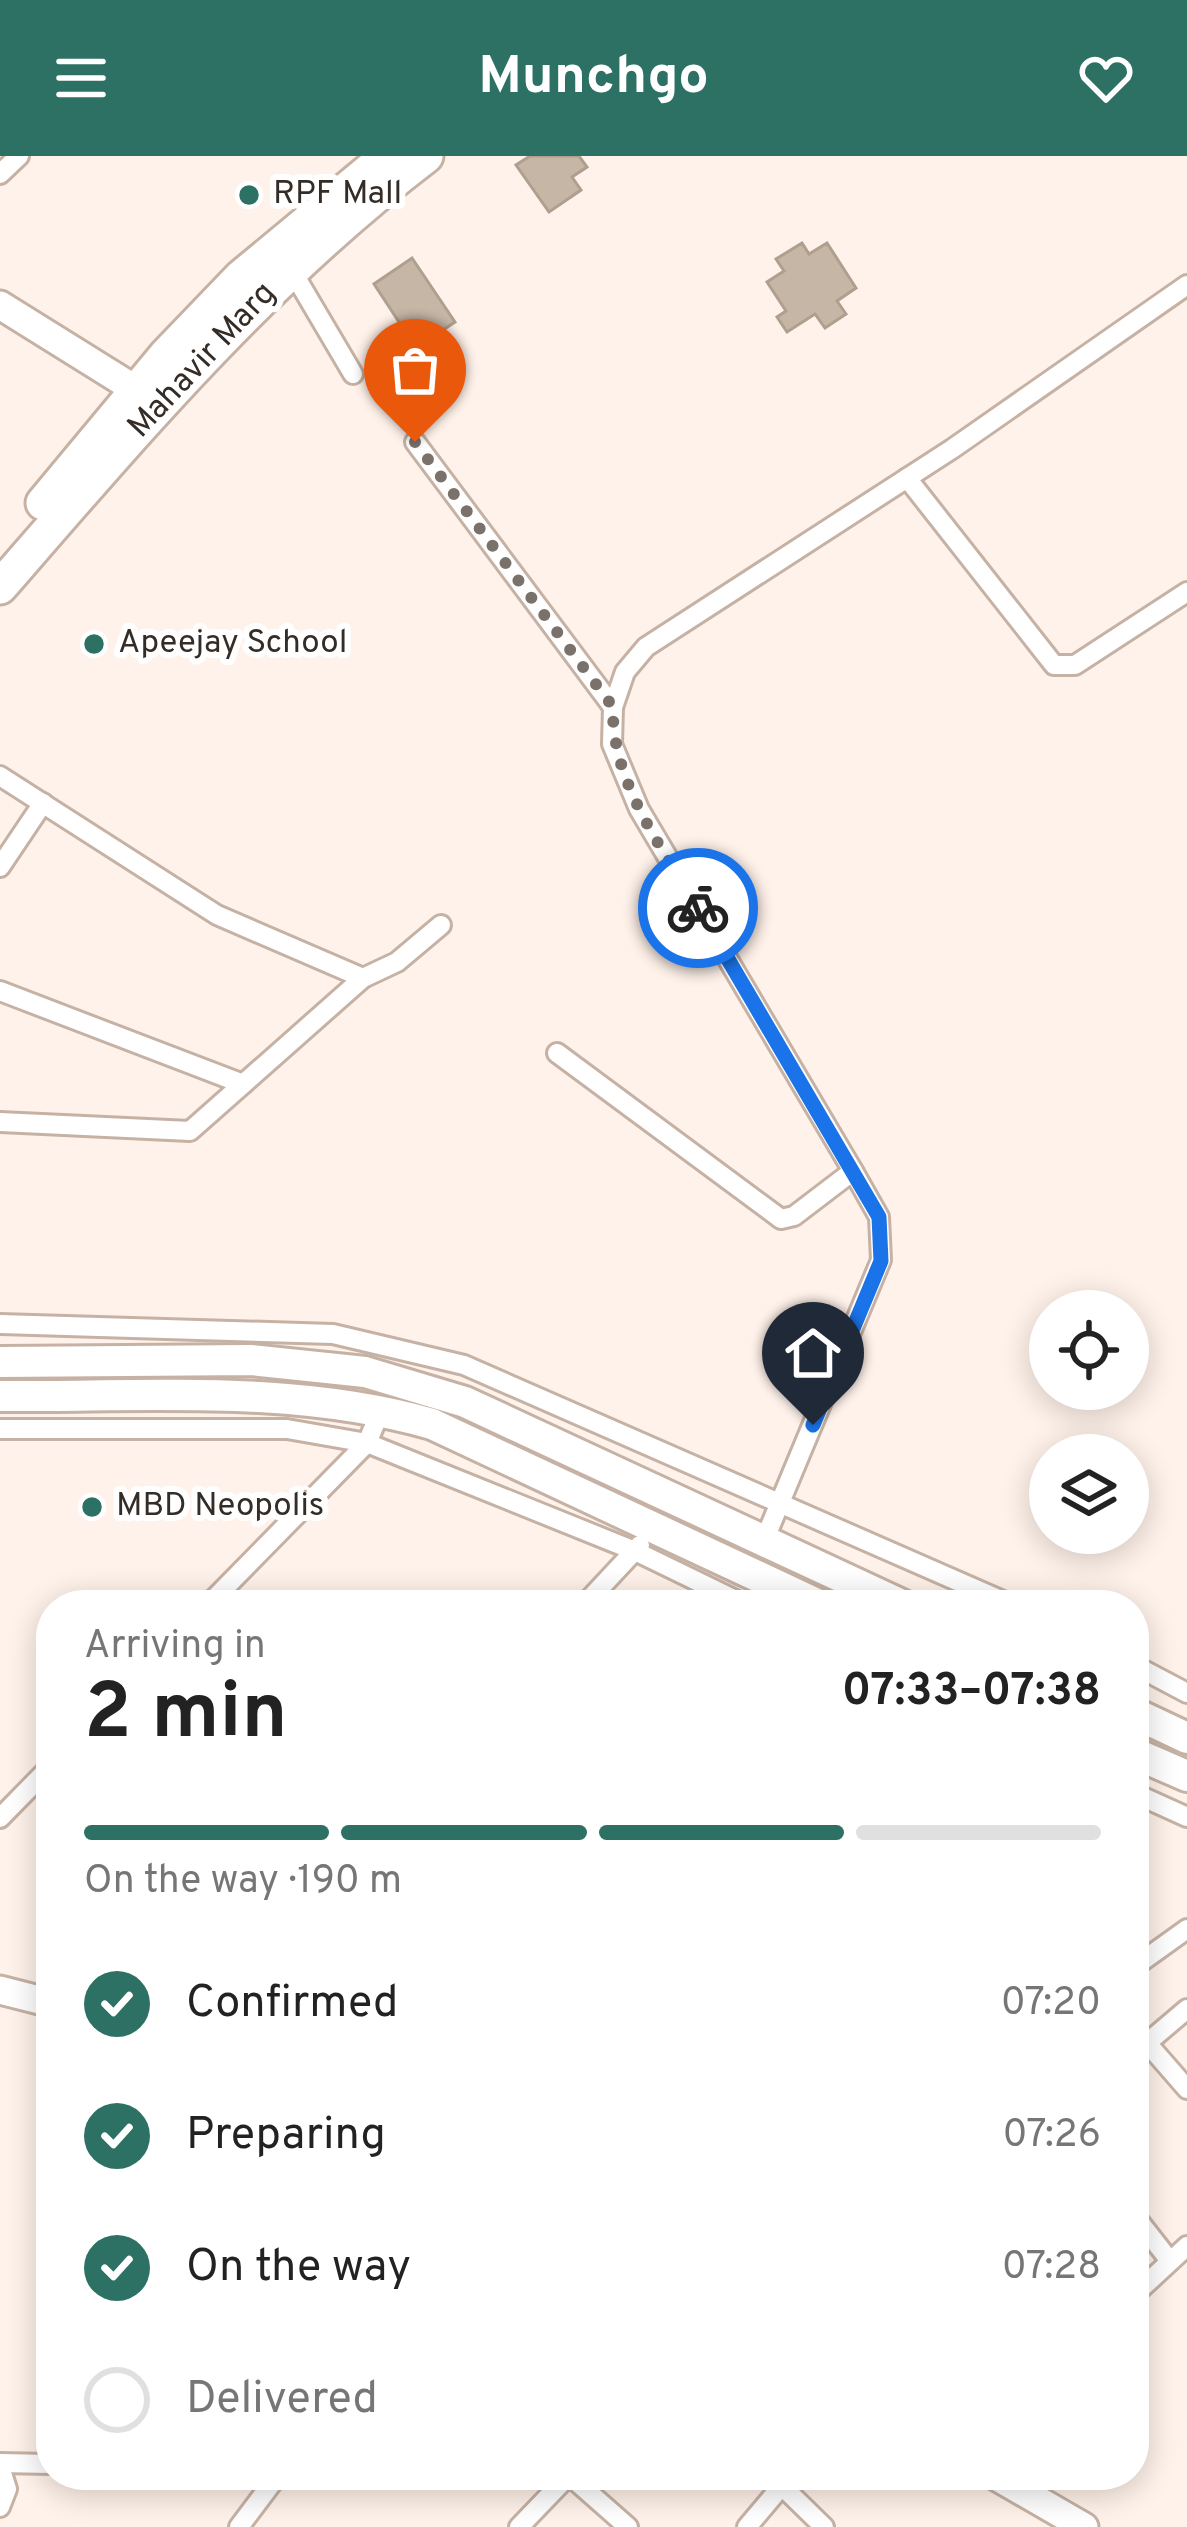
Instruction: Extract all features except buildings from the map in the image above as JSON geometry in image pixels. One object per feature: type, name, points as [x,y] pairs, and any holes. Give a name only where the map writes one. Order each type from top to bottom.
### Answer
[{"type":"highway","name":"Mahavir Marg","points":[[0,587],[241,277],[387,156]]},
{"type":"highway","name":"Mahavir Marg","points":[[0,556],[148,397],[194,362],[341,220],[425,156]]},
{"type":"main road","points":[[0,1362],[250,1360],[365,1372],[465,1402],[870,1590]]},
{"type":"main road","points":[[0,1381],[191,1379],[312,1388],[343,1402]]},
{"type":"main road","points":[[0,1396],[343,1402],[381,1410],[432,1424],[645,1540],[779,1590]]},
{"type":"main road","points":[[1149,1720],[1187,1738]]},
{"type":"main road","points":[[1149,1760],[1187,1777]]},
{"type":"street","points":[[0,174],[19,156]]},
{"type":"street","points":[[290,269],[353,374]]},
{"type":"street","points":[[764,1540],[881,1261],[879,1217],[639,809],[612,744],[613,707],[625,672],[646,647],[907,478],[1187,285]]},
{"type":"street","points":[[0,304],[148,397]]},
{"type":"street","points":[[415,442],[613,707]]},
{"type":"street","points":[[907,478],[1054,665],[1075,665],[1187,592]]},
{"type":"street","points":[[0,776],[217,915],[363,978]]},
{"type":"street","points":[[0,867],[44,803]]},
{"type":"street","points":[[0,1122],[190,1131],[363,978],[397,962],[441,925]]},
{"type":"street","points":[[0,991],[243,1084]]},
{"type":"street","points":[[557,1053],[781,1219],[794,1216],[853,1172]]},
{"type":"street","points":[[0,1324],[366,1338],[464,1365],[976,1590]]},
{"type":"street","points":[[223,1590],[367,1443],[381,1410]]},
{"type":"street","points":[[0,1429],[286,1429],[367,1443],[645,1540],[723,1590]]},
{"type":"street","points":[[598,1590],[645,1540]]},
{"type":"street","points":[[1149,1673],[1187,1694]]},
{"type":"street","points":[[0,1818],[36,1781]]},
{"type":"street","points":[[1149,1800],[1187,1817]]},
{"type":"street","points":[[1149,1956],[1187,1929]]},
{"type":"street","points":[[0,1990],[36,1999]]},
{"type":"street","points":[[0,2001],[36,2001]]},
{"type":"street","points":[[1149,2041],[1187,2009]]},
{"type":"street","points":[[1149,2055],[1187,2089]]},
{"type":"street","points":[[1149,2234],[1170,2261]]},
{"type":"street","points":[[1149,2281],[1187,2246]]},
{"type":"street","points":[[0,2507],[7,2489],[0,2465],[36,2464]]},
{"type":"street","points":[[239,2527],[267,2490]]},
{"type":"street","points":[[519,2527],[555,2490]]},
{"type":"street","points":[[586,2490],[628,2527]]},
{"type":"street","points":[[747,2527],[778,2490]]},
{"type":"street","points":[[795,2490],[824,2527]]},
{"type":"street","points":[[1020,2490],[1084,2527]]},
{"type":"way so far","points":[[415,442],[613,707],[612,744],[639,809],[698,908]]},
{"type":"place","name":"RPF Mall","points":[[249,195]]},
{"type":"place","name":"Apeejay School","points":[[94,644]]},
{"type":"place","name":"MBD Neopolis","points":[[92,1507]]},
{"type":"route","points":[[698,908],[879,1217],[883,1234],[881,1261],[813,1425]]}]
